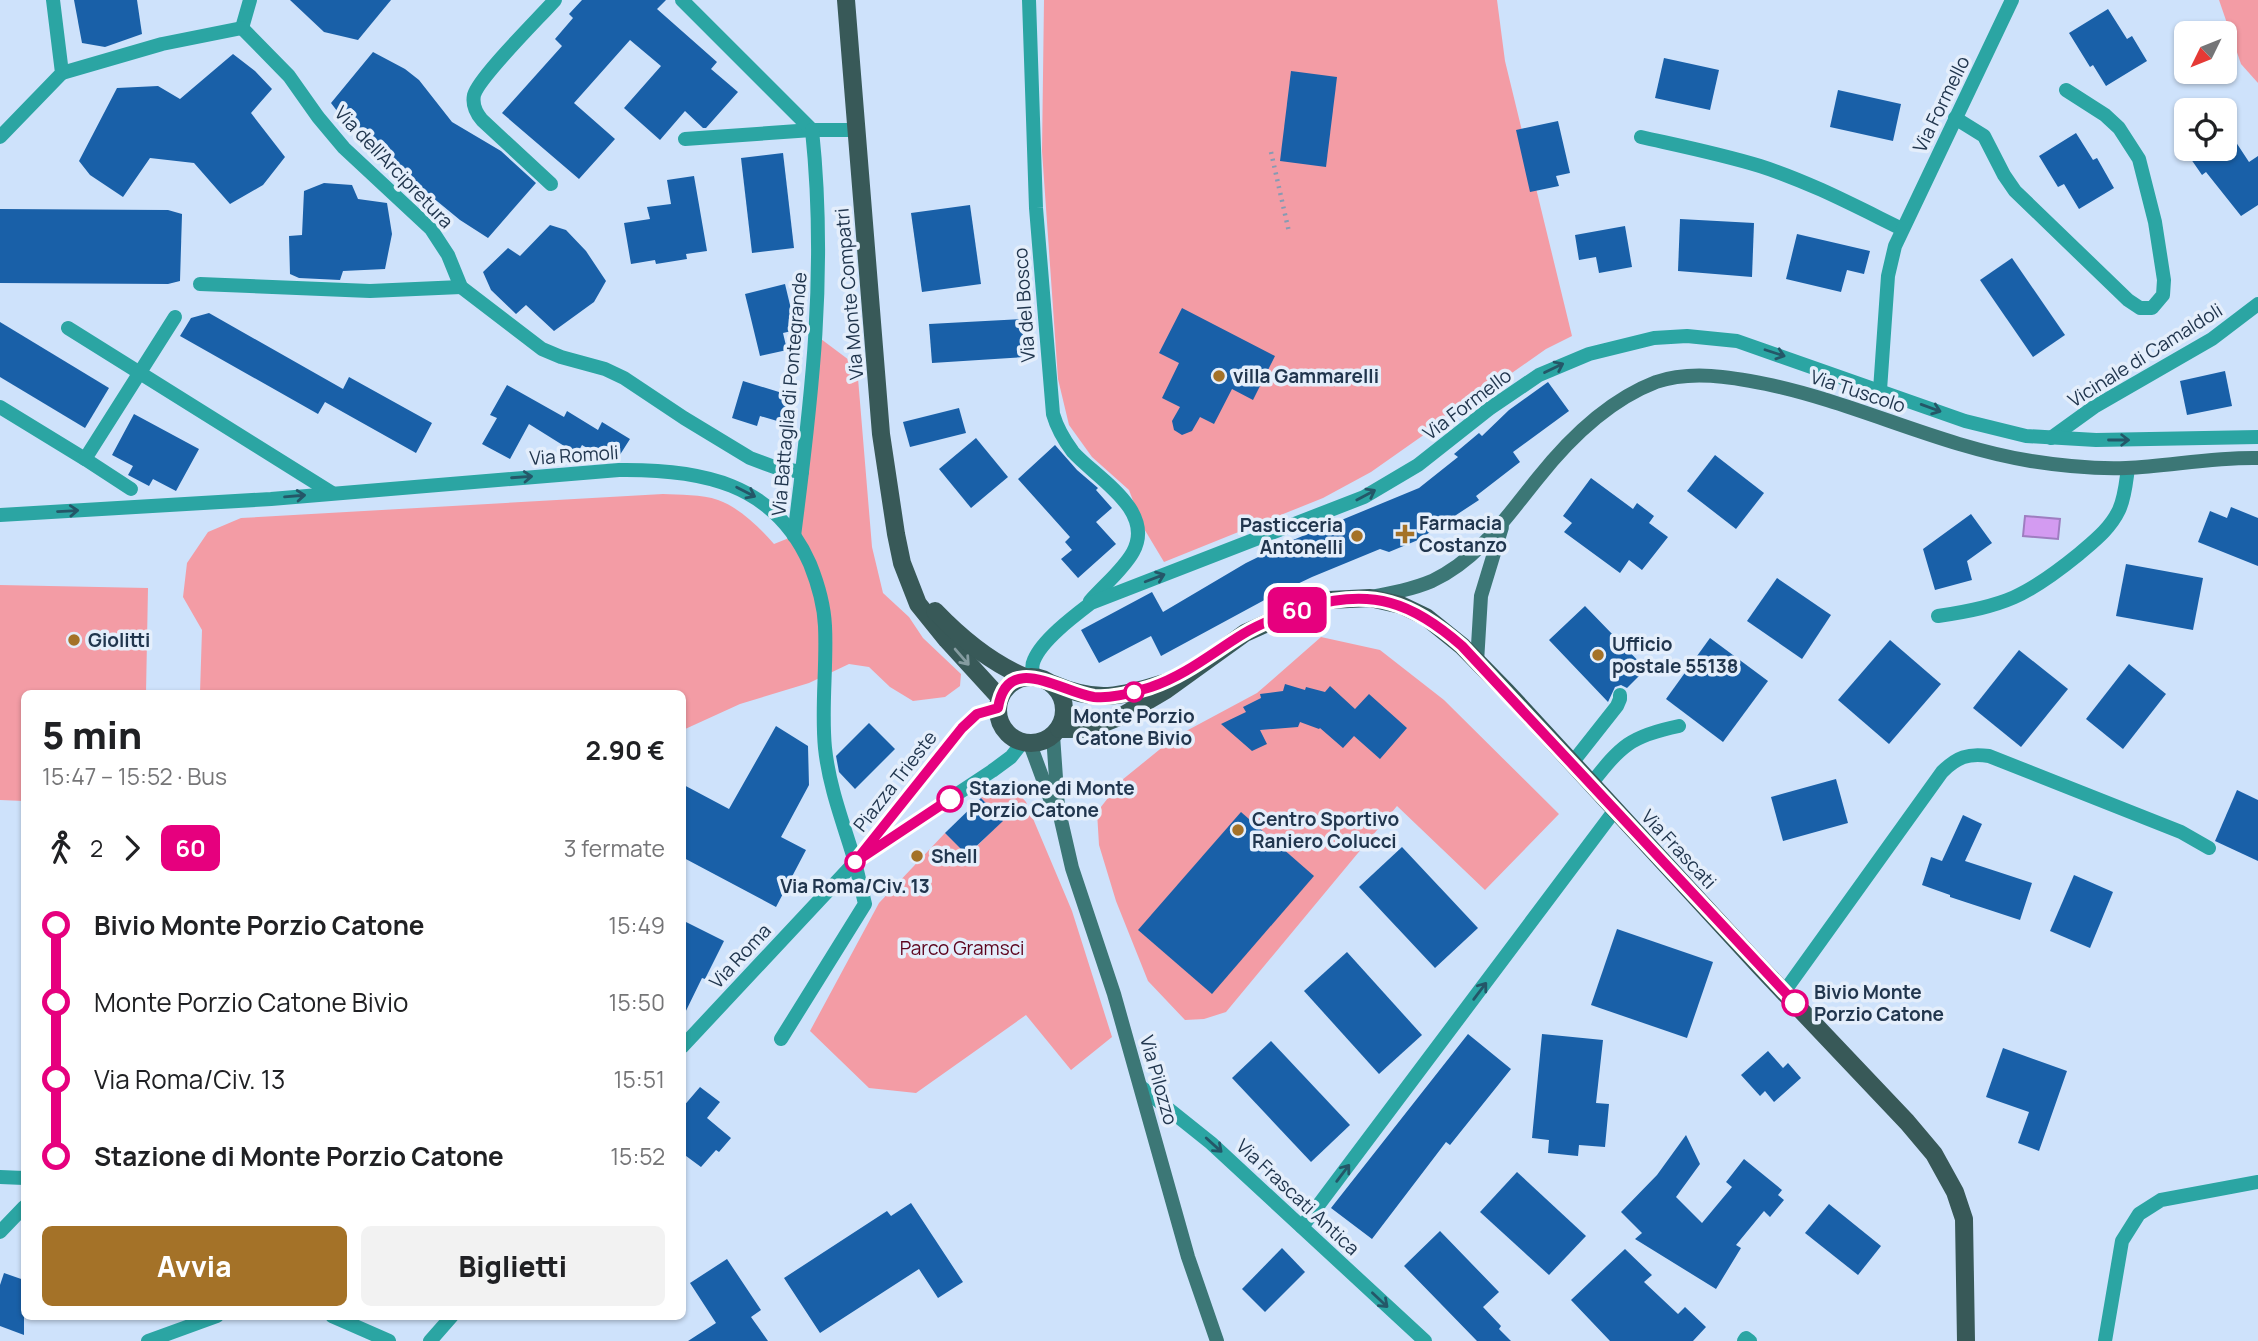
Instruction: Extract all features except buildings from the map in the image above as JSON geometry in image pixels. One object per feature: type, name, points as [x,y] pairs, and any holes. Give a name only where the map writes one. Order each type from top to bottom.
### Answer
[{"type":"main road","name":"Via Monte Compatri","points":[[846,0],[883,454],[895,534],[918,604],[999,703]]},
{"type":"main road","name":"Via Monte Compatri","points":[[909,583],[944,620],[971,643],[1010,671],[1035,679]]},
{"type":"main road","name":"Via Frascati","points":[[1056,732],[1089,729],[1122,716],[1166,690],[1245,633],[1278,617],[1329,600],[1370,598],[1401,605],[1426,617],[1477,662],[1934,1154],[1949,1179],[1964,1219],[1966,1341]]},
{"type":"main road","name":"Via Frascati","points":[[1035,679],[1074,693],[1096,697],[1112,696],[1172,680],[1198,665]]},
{"type":"main road","points":[[1035,679],[1062,698],[1064,708],[1056,732],[1044,741],[1026,744],[1009,735],[1003,727],[999,703],[1010,683],[1035,679]]},
{"type":"street","points":[[53,0],[62,73]]},
{"type":"street","points":[[0,137],[62,73],[162,44],[242,28],[250,0]]},
{"type":"street","points":[[551,184],[482,120],[474,107],[474,100],[475,93],[486,75],[555,0]]},
{"type":"street","points":[[682,0],[812,130]]},
{"type":"street","name":"Via del Bosco","points":[[1029,0],[1034,167],[1050,399],[1055,423],[1072,450],[1117,492],[1132,512],[1138,533],[1137,544],[1129,558],[1088,605],[1034,658],[1032,667],[1035,679]]},
{"type":"street","name":"Via Formello","points":[[1880,390],[1888,276],[1892,256],[1902,229],[2012,0]]},
{"type":"street","name":"Via dell'Arcipretura","points":[[242,28],[289,76],[344,148],[436,235],[448,255],[461,287]]},
{"type":"street","points":[[1955,118],[1984,136],[2004,175],[2028,205],[2128,300],[2140,308],[2152,307],[2162,295],[2164,280],[2155,222],[2139,159],[2119,128],[2105,115],[2066,90]]},
{"type":"street","points":[[685,139],[812,130],[857,130]]},
{"type":"street","name":"Via Battaglia di Pontegrande","points":[[794,536],[817,336],[820,272],[820,210],[812,130]]},
{"type":"street","points":[[1641,137],[1769,169],[1814,186],[1902,229]]},
{"type":"street","points":[[200,284],[370,291],[461,287],[542,349],[605,369],[624,378],[750,458],[777,468],[803,472]]},
{"type":"street","name":"Vicinale di Camaldoli","points":[[2050,438],[2094,407],[2196,349],[2258,304]]},
{"type":"street","points":[[85,460],[175,317]]},
{"type":"street","points":[[68,328],[332,493]]},
{"type":"street","name":"Via Formello","points":[[1088,605],[1364,497],[1418,465],[1497,403],[1539,375],[1571,360],[1654,338],[1687,336],[1737,341],[1980,425],[2026,436],[2128,440],[2258,437]]},
{"type":"street","name":"Via Tuscolo","points":[[1502,525],[1552,461],[1598,417],[1642,388],[1681,377],[1740,379],[1777,387],[1825,399],[1995,455],[2058,464],[2128,468],[2218,458],[2258,458]]},
{"type":"street","points":[[0,407],[131,489]]},
{"type":"street","points":[[1938,616],[2001,604],[2050,577],[2099,537],[2113,520],[2122,501],[2128,468]]},
{"type":"street","name":"Via Romoli","points":[[0,515],[332,493],[618,470],[670,472],[710,479],[741,489],[771,508],[794,536],[813,572],[823,610],[825,747],[830,777],[865,904],[781,1038]]},
{"type":"street","points":[[1370,598],[1433,580],[1470,556],[1502,525]]},
{"type":"street","points":[[1477,662],[1481,596],[1502,525]]},
{"type":"street","points":[[1572,763],[1617,706],[1620,695]]},
{"type":"street","name":"Piazza Trieste","points":[[855,862],[962,728],[977,714],[999,703]]},
{"type":"street","points":[[1591,784],[1615,754],[1632,740],[1679,726]]},
{"type":"street","name":"Via Pilozzo","points":[[1056,732],[1062,830]]},
{"type":"street","name":"Piazza Trieste","points":[[855,862],[992,771],[1026,744]]},
{"type":"street","name":"Via Pilozzo","points":[[1026,744],[1062,830],[1114,994],[1188,1257],[1217,1341]]},
{"type":"street","points":[[1784,992],[1942,772],[1964,755],[1989,756],[2181,832],[2208,848]]},
{"type":"street","points":[[1302,1227],[1615,810]]},
{"type":"street","name":"Via Roma","points":[[686,1043],[855,862]]},
{"type":"street","name":"Via Frascati Antica","points":[[1141,1087],[1212,1143],[1425,1341]]},
{"type":"street","points":[[0,1177],[21,1178]]},
{"type":"street","points":[[2105,1341],[2123,1241],[2139,1214],[2161,1200],[2258,1182]]},
{"type":"street","points":[[0,1232],[21,1211]]},
{"type":"street","points":[[148,1341],[206,1320]]},
{"type":"street","points":[[341,1320],[389,1341]]},
{"type":"street","points":[[430,1341],[448,1320]]},
{"type":"street","points":[[1744,1341],[1746,1338],[1750,1341]]},
{"type":"path","points":[[1271,152],[1289,232]]},
{"type":"green space","points":[[1044,0],[1497,0],[1505,61],[1572,336],[1546,349],[1371,472],[1323,498],[1164,562],[1143,527],[1129,490],[1092,457],[1069,425],[1058,379],[1042,151]]},
{"type":"green space","points":[[2219,0],[2258,0],[2258,83],[2241,64],[2237,52],[2237,21],[2226,21]]},
{"type":"green space","points":[[817,336],[857,366],[872,547],[883,593],[909,617],[923,638],[961,674],[960,686],[945,697],[913,701],[890,687],[869,667],[849,664],[809,683],[740,704],[686,729],[686,690],[200,690],[202,630],[183,597],[187,563],[208,532],[241,518],[663,494],[705,497],[726,503],[749,519],[774,544],[794,536]]},
{"type":"green space","name":"Giolitti","points":[[0,585],[148,588],[146,690],[21,690],[21,801],[0,800]]},
{"type":"green space","name":"Centro Sportivo Raniero Colucci","points":[[1321,637],[1380,650],[1444,700],[1559,814],[1485,890],[1397,806],[1226,1012],[1204,1019],[1185,1020],[1148,981],[1116,901],[1099,845],[1097,812],[1122,780],[1175,737],[1257,693]]},
{"type":"green space","name":"Parco Gramsci","points":[[998,781],[1012,786],[1026,802],[1072,911],[1112,1037],[1071,1070],[1026,1015],[916,1093],[869,1088],[810,1031],[879,903],[945,833],[968,855],[1002,821],[981,798]]},
{"type":"shaded area","points":[[2025,516],[2060,519],[2058,539],[2023,536]]},
{"type":"bus line","name":"60","points":[[950,799],[855,862],[962,728],[977,714],[998,708],[1003,690],[1017,679],[1034,677],[1074,693],[1096,697],[1128,693],[1172,680],[1245,633],[1294,611],[1329,600],[1347,598],[1385,601],[1426,617],[1462,646],[1795,1003]]},
{"type":"place","name":"villa Gammarelli","points":[[1219,376]]},
{"type":"place","name":"Farmacia Costanzo","points":[[1405,534]]},
{"type":"place","name":"Pasticceria Antonelli","points":[[1357,536]]},
{"type":"place","name":"Giolitti","points":[[74,640]]},
{"type":"place","name":"Ufficio postale 55138","points":[[1598,655]]},
{"type":"place","name":"Monte Porzio Catone Bivio","points":[[1134,692]]},
{"type":"place","name":"Stazione di Monte Porzio Catone","points":[[950,799]]},
{"type":"place","name":"Centro Sportivo Raniero Colucci","points":[[1238,830]]},
{"type":"place","name":"Shell","points":[[917,856]]},
{"type":"place","name":"Via Roma/Civ. 13","points":[[855,862]]},
{"type":"place","name":"Bivio Monte Porzio Catone","points":[[1795,1003]]}]
